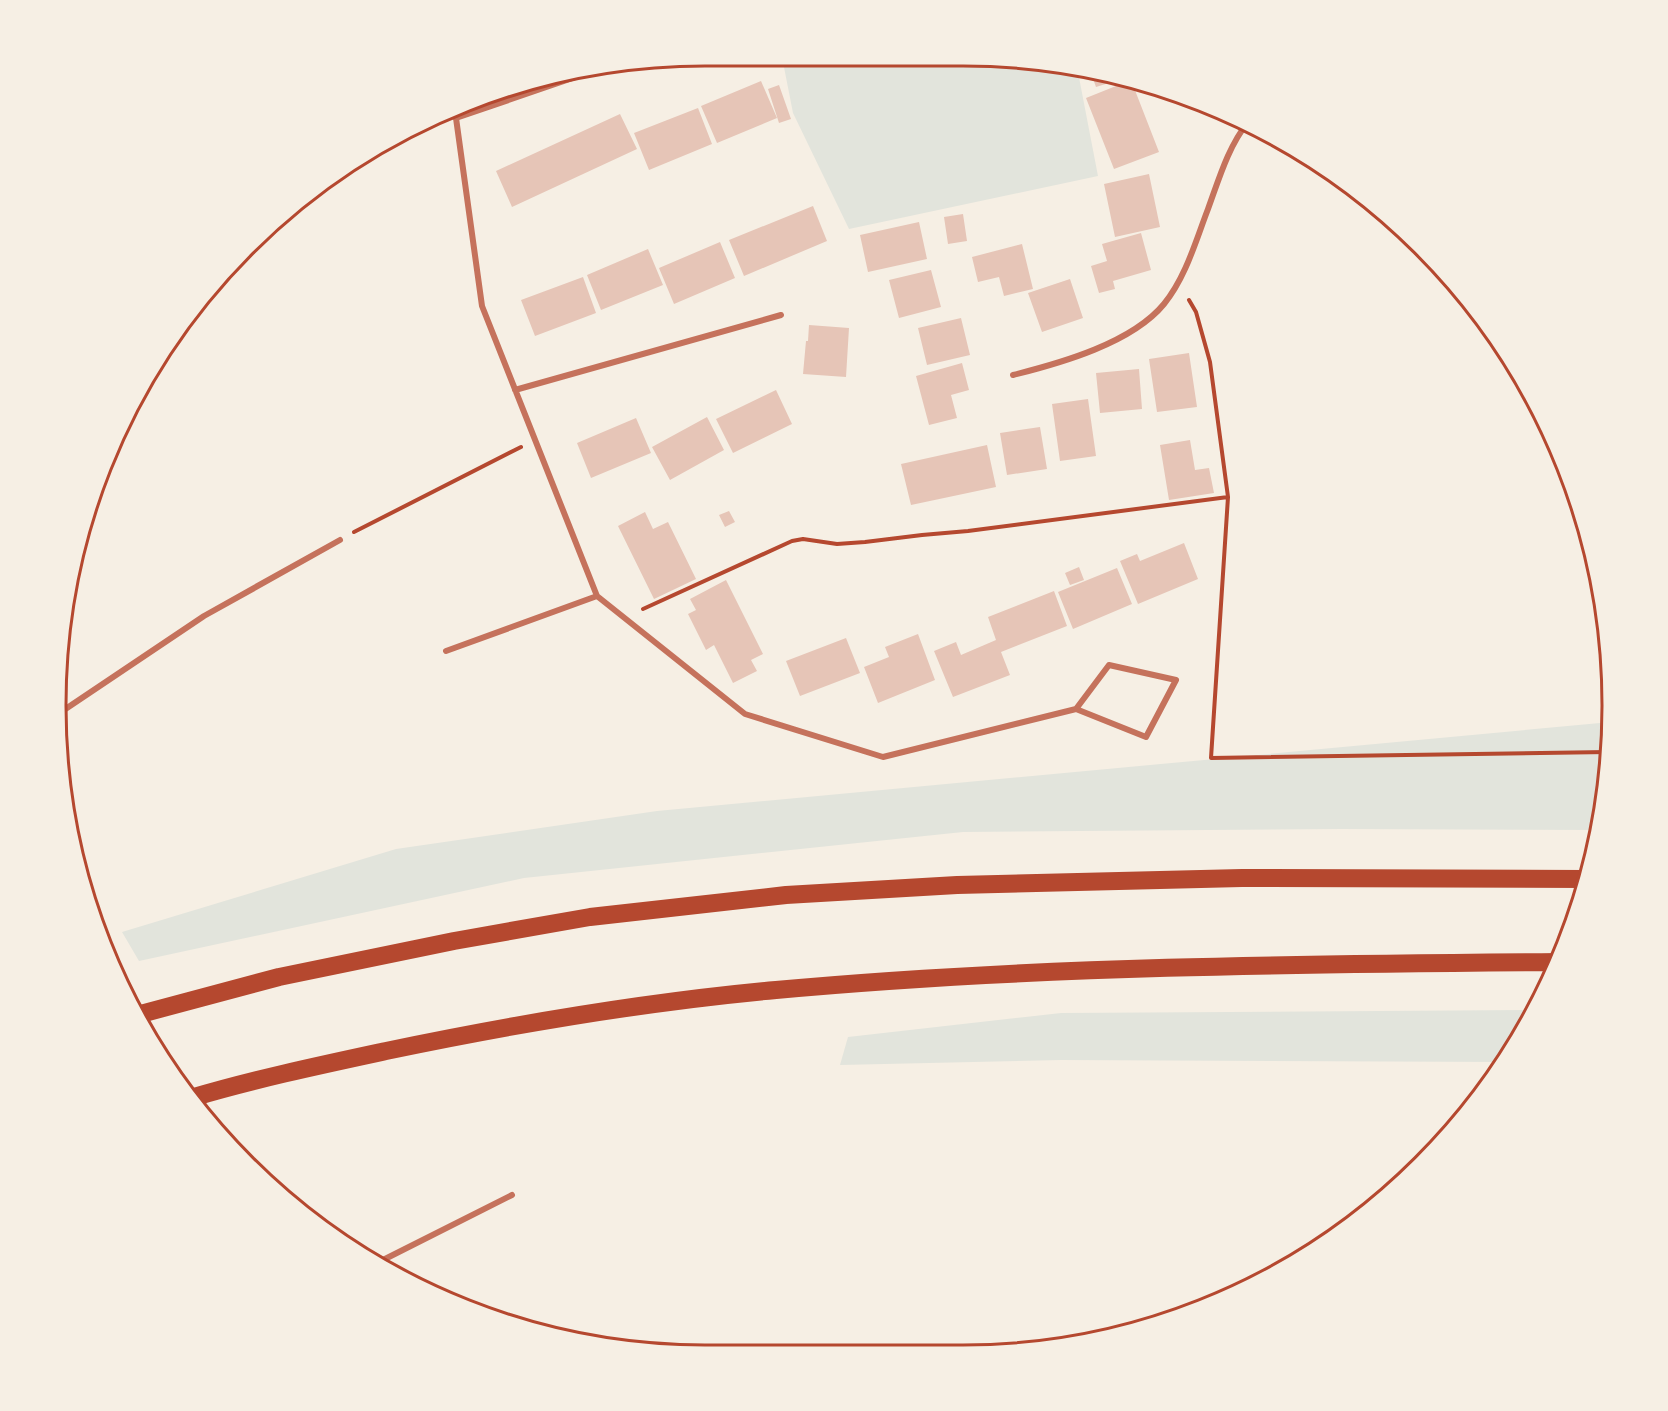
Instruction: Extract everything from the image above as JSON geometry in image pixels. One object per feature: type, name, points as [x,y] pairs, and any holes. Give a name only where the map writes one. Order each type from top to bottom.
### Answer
[{"type":"highway","points":[[145,1013],[279,977],[454,941],[590,917],[786,895],[957,885],[1242,878],[1578,879]]},
{"type":"highway","points":[[199,1096],[308,1067],[438,1040],[646,1005],[774,990],[917,979],[1131,968],[1548,962]]},
{"type":"street","points":[[552,85],[456,118],[482,306],[597,596],[745,714],[883,757],[1076,709],[1146,737],[1176,680],[1109,664],[1076,709]]},
{"type":"street","points":[[1014,375],[1052,365],[1119,339],[1152,317],[1176,287],[1191,254],[1227,156],[1243,131]]},
{"type":"street","points":[[515,390],[781,315]]},
{"type":"street","points":[[66,709],[204,616],[340,540]]},
{"type":"street","points":[[446,651],[597,596]]},
{"type":"street","points":[[386,1259],[512,1195]]},
{"type":"path","points":[[1176,287],[1190,300],[1196,312],[1207,351],[1228,497],[1211,758],[1601,752]]},
{"type":"path","points":[[340,540],[535,440]]},
{"type":"path","points":[[624,618],[792,541],[803,539],[837,544],[865,542],[1228,497]]},
{"type":"shaded area","points":[[784,66],[1004,67],[1079,77],[1098,176],[849,229],[793,113]]},
{"type":"shaded area","points":[[1602,723],[1597,789],[1590,830],[963,832],[524,878],[139,961],[122,932],[396,849],[657,811]]},
{"type":"shaded area","points":[[1524,1010],[1493,1062],[1061,1060],[840,1065],[848,1037],[1061,1013]]},
{"type":"building","points":[[1093,80],[1108,83],[1096,87]]},
{"type":"building","points":[[761,81],[777,118],[717,143],[701,106]]},
{"type":"building","points":[[779,85],[791,119],[779,123],[768,89]]},
{"type":"building","points":[[1117,85],[1135,90],[1159,152],[1114,169],[1086,98]]},
{"type":"building","points":[[698,108],[712,144],[649,170],[634,133]]},
{"type":"building","points":[[620,114],[637,149],[512,207],[496,171]]},
{"type":"building","points":[[1149,174],[1160,227],[1115,237],[1104,184]]},
{"type":"building","points":[[813,206],[827,241],[744,276],[729,240]]},
{"type":"building","points":[[963,214],[967,241],[948,244],[944,217]]},
{"type":"building","points":[[919,222],[927,259],[868,272],[860,235]]},
{"type":"building","points":[[1141,233],[1151,270],[1113,281],[1115,289],[1099,293],[1091,266],[1107,261],[1102,244]]},
{"type":"building","points":[[720,242],[735,278],[674,304],[659,268]]},
{"type":"building","points":[[1022,244],[1033,289],[1004,296],[999,277],[978,282],[972,257]]},
{"type":"building","points":[[648,249],[663,285],[601,310],[587,275]]},
{"type":"building","points":[[931,270],[941,307],[899,318],[889,280]]},
{"type":"building","points":[[583,277],[596,313],[535,336],[521,300]]},
{"type":"building","points":[[1070,279],[1083,318],[1042,332],[1028,293]]},
{"type":"building","points":[[961,318],[970,355],[927,365],[918,328]]},
{"type":"building","points":[[809,325],[849,328],[846,377],[803,374]]},
{"type":"building","points":[[1189,353],[1197,407],[1157,412],[1149,359]]},
{"type":"building","points":[[962,363],[969,390],[951,395],[957,418],[929,425],[916,376]]},
{"type":"building","points":[[1139,369],[1142,409],[1100,413],[1096,373]]},
{"type":"building","points":[[776,390],[792,424],[733,453],[716,419]]},
{"type":"building","points":[[1088,399],[1096,456],[1060,461],[1052,404]]},
{"type":"building","points":[[707,417],[724,450],[670,480],[652,447]]},
{"type":"building","points":[[636,418],[651,453],[591,478],[577,443]]},
{"type":"building","points":[[1040,427],[1047,469],[1007,475],[1000,433]]},
{"type":"building","points":[[1190,440],[1195,470],[1209,468],[1214,493],[1169,500],[1160,445]]},
{"type":"building","points":[[987,445],[996,487],[911,505],[901,464]]},
{"type":"building","points":[[729,511],[735,522],[725,527],[719,515]]},
{"type":"building","points":[[645,512],[653,529],[668,522],[696,579],[654,599],[618,526]]},
{"type":"building","points":[[1184,543],[1198,579],[1138,604],[1120,561],[1137,554],[1140,561]]},
{"type":"building","points":[[1079,567],[1084,580],[1070,585],[1065,573]]},
{"type":"building","points":[[1117,568],[1132,604],[1073,629],[1058,592]]},
{"type":"building","points":[[726,580],[763,654],[751,660],[757,671],[733,683],[714,645],[706,650],[688,614],[696,610],[690,599]]},
{"type":"building","points":[[1054,591],[1067,626],[1001,652],[1010,675],[953,697],[934,651],[956,642],[961,655],[996,640],[988,617]]},
{"type":"building","points":[[918,634],[935,680],[878,703],[864,667],[889,657],[885,647]]},
{"type":"building","points":[[846,638],[860,673],[800,696],[786,661]]}]
